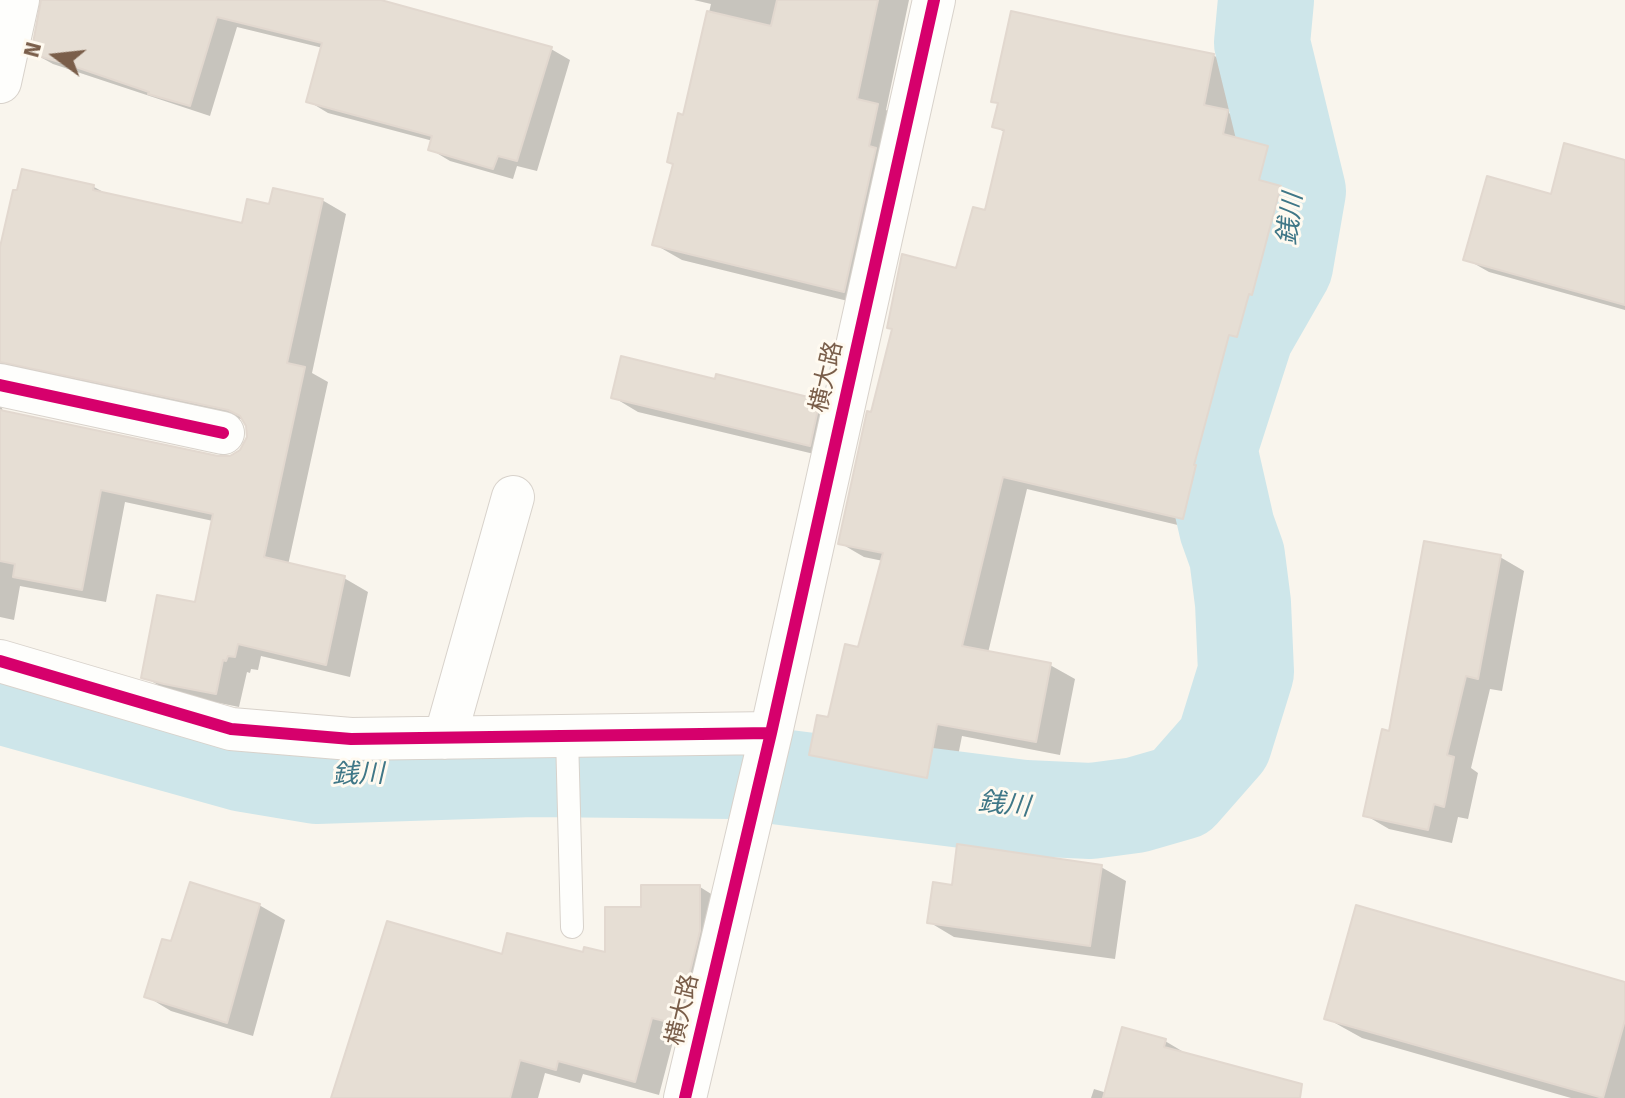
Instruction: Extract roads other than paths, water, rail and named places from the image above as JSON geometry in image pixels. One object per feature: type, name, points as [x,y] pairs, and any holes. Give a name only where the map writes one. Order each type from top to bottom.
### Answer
[{"type":"street","points":[[0,82],[18,0]]},
{"type":"street","name":"横大路","points":[[685,1098],[764,762],[934,0]]},
{"type":"street","points":[[0,385],[223,433]]},
{"type":"street","points":[[445,738],[513,497]]},
{"type":"street","points":[[0,661],[231,729],[351,739],[445,738],[764,762]]},
{"type":"lane","points":[[566,746],[572,927]]},
{"type":"waterway","name":"銭川","points":[[0,696],[244,764],[316,776],[533,769],[734,771],[1025,808],[1091,811],[1136,805],[1181,792],[1224,743],[1246,672],[1237,556],[1227,528],[1209,449],[1246,334],[1285,266],[1298,191],[1262,43],[1266,0]]}]
